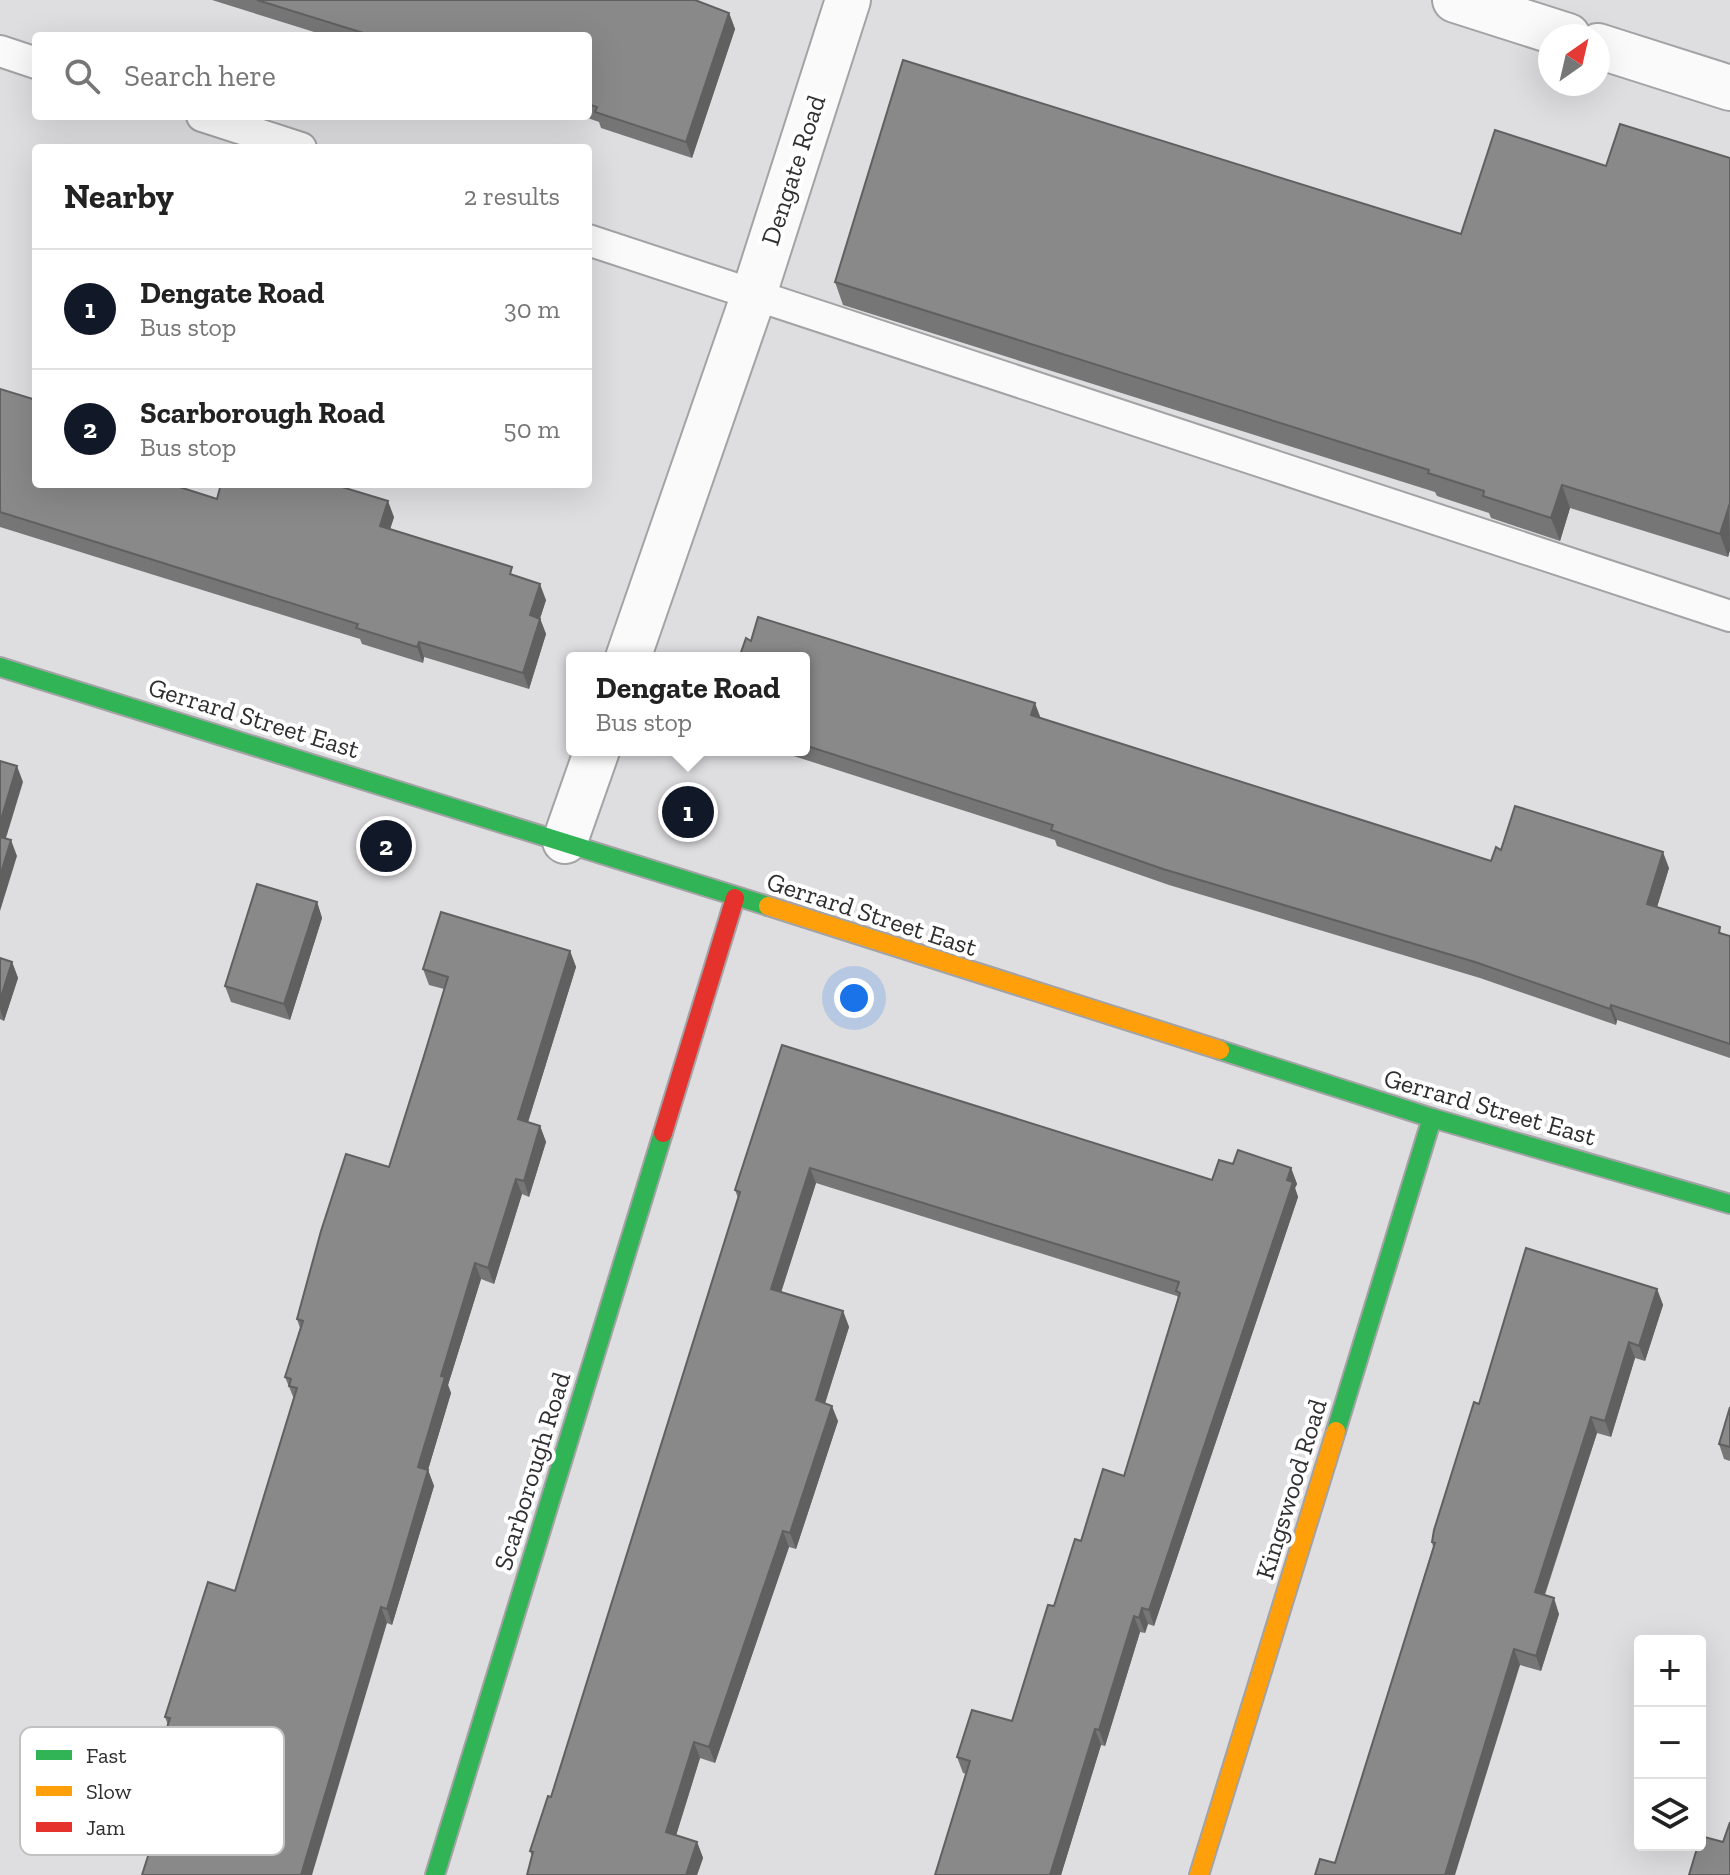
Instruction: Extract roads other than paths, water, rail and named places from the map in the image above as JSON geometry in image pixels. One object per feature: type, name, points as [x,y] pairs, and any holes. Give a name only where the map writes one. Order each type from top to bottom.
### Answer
[{"type":"main road","name":"Gerrard Street East","points":[[0,667],[565,841],[735,898],[1432,1118],[1730,1204]]},
{"type":"main road","name":"Scarborough Road","points":[[435,1875],[735,898]]},
{"type":"main road","name":"Kingswood Road","points":[[1199,1875],[1432,1118]]},
{"type":"street","name":"Dengate Road","points":[[630,652],[754,294],[848,0]]},
{"type":"street","points":[[1455,0],[1538,26]]},
{"type":"street","points":[[1610,50],[1730,88]]},
{"type":"street","points":[[565,841],[595,756]]},
{"type":"lane","points":[[0,51],[32,62]]},
{"type":"lane","points":[[214,120],[289,144]]},
{"type":"lane","points":[[592,241],[1730,616]]},
{"type":"place","name":"Dengate Road","points":[[688,812]]},
{"type":"place","name":"Scarborough Road","points":[[386,846]]}]
